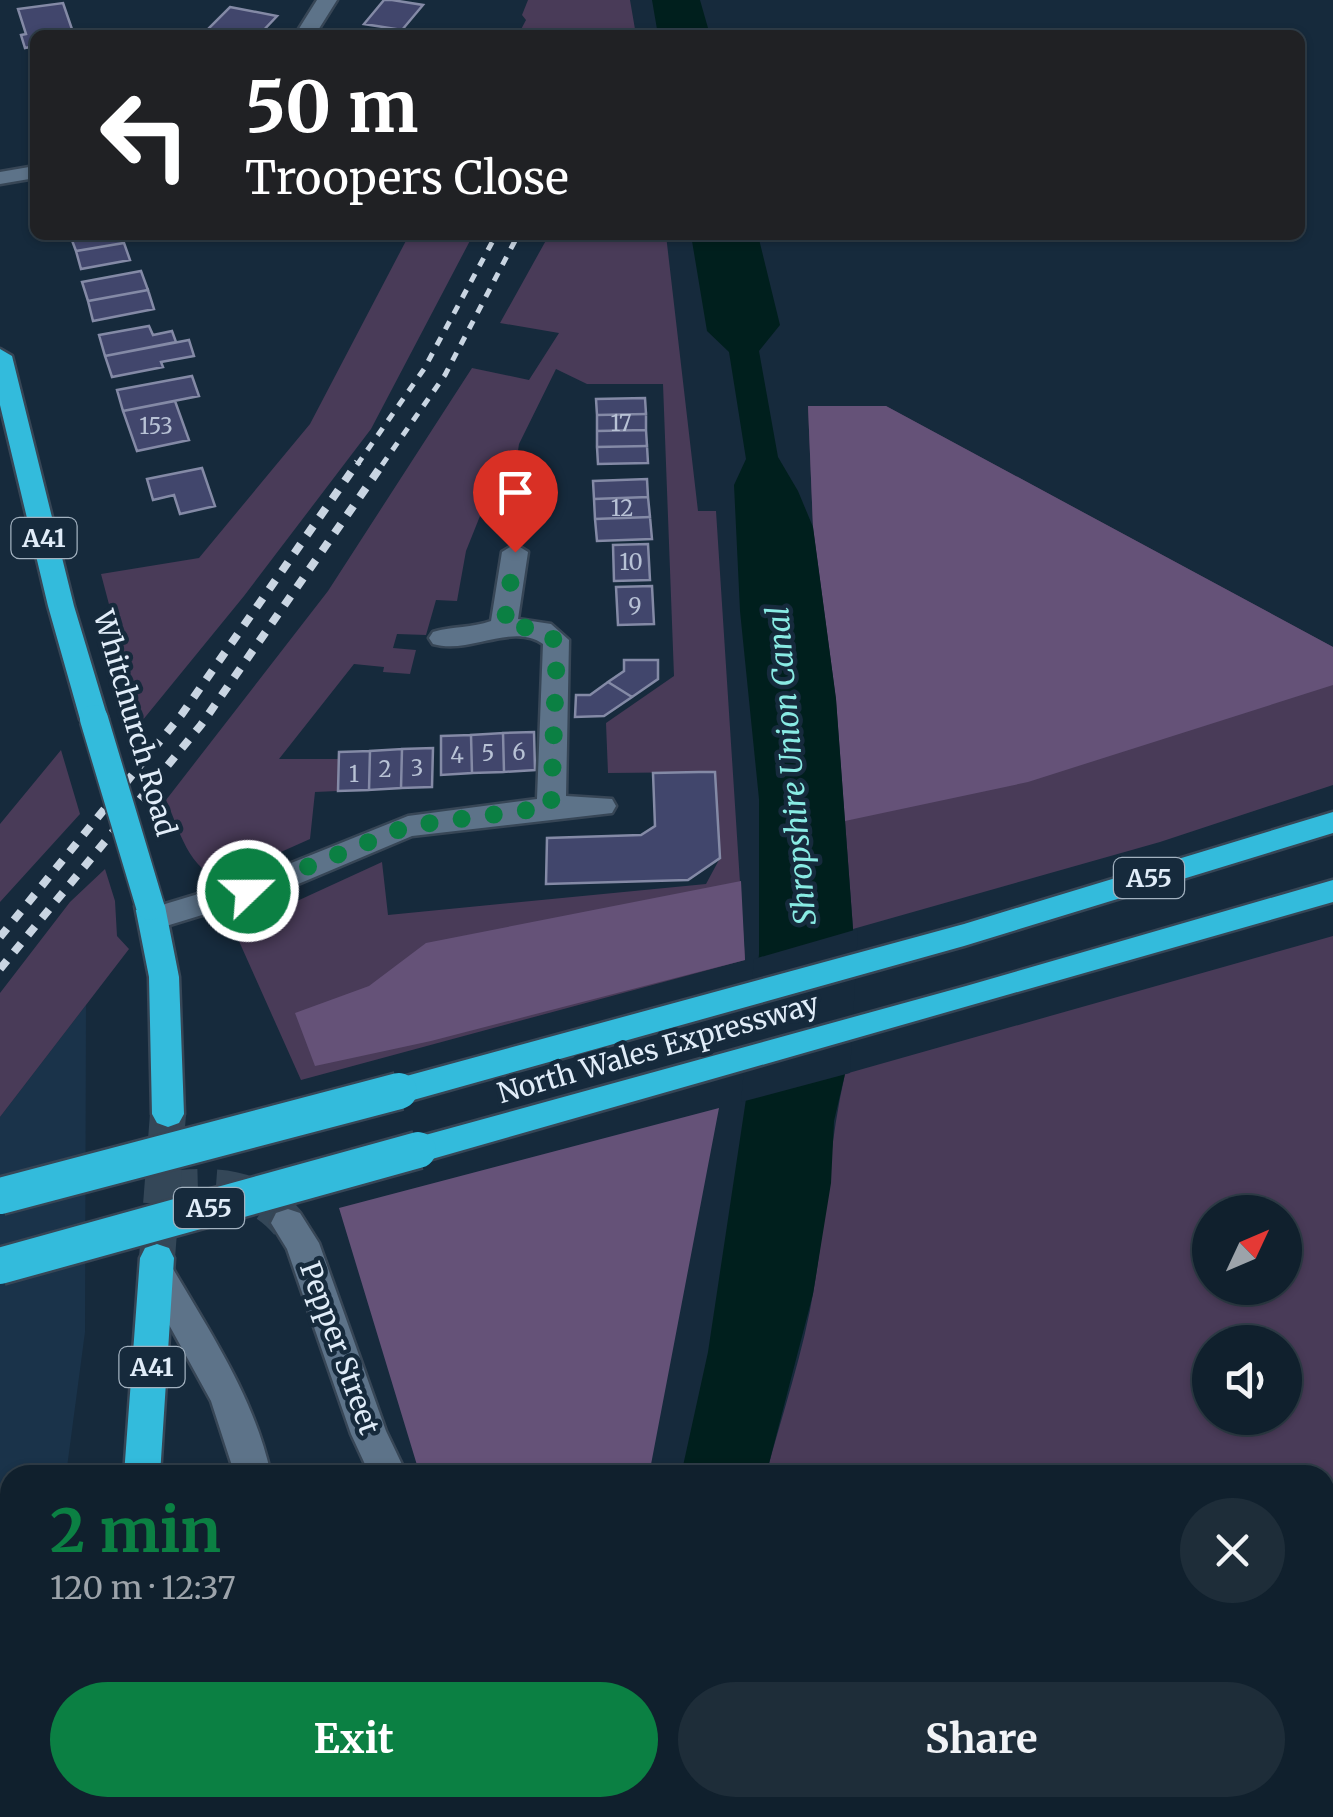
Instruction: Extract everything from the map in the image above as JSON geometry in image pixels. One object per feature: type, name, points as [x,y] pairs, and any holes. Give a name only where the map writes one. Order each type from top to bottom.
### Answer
[{"type":"highway","name":"Whitchurch Road","points":[[1,365],[94,719],[151,912],[164,977],[168,1114]]},
{"type":"highway","name":"North Wales Expressway","points":[[0,1196],[646,1025],[1333,822]]},
{"type":"highway","name":"North Wales Expressway","points":[[0,1266],[648,1088],[1333,890]]},
{"type":"highway","name":"A41","points":[[143,1465],[157,1265]]},
{"type":"street","points":[[308,30],[327,0]]},
{"type":"street","points":[[0,178],[30,173]]},
{"type":"street","points":[[504,626],[515,552]]},
{"type":"street","points":[[442,638],[475,636],[504,626],[542,630],[556,640],[551,807]]},
{"type":"street","points":[[151,912],[239,894],[408,826],[551,807],[602,806]]},
{"type":"street","name":"Pepper Street","points":[[288,1223],[302,1243],[369,1434],[384,1465]]},
{"type":"street","points":[[157,1265],[231,1407],[252,1465]]},
{"type":"shaded area","points":[[528,0],[630,0],[635,30],[521,30],[526,20],[522,15]]},
{"type":"shaded area","points":[[406,240],[470,240],[371,429],[244,596],[133,732],[130,684],[101,574],[199,558],[310,424]]},
{"type":"shaded area","points":[[546,240],[667,240],[698,511],[716,511],[745,960],[301,1080],[234,930],[382,862],[388,915],[706,884],[720,858],[714,772],[608,773],[606,723],[674,676],[663,384],[587,384],[556,369],[519,444],[516,464],[512,465],[509,513],[482,511],[466,551],[457,601],[436,600],[426,635],[397,634],[393,648],[416,650],[410,674],[354,664],[279,759],[339,759],[338,791],[315,792],[310,839],[223,878],[211,874],[193,859],[166,800],[328,591],[472,368],[529,380],[559,333],[500,323]]},
{"type":"shaded area","points":[[808,406],[886,406],[1333,647],[1333,785],[1160,842],[853,929],[836,699],[813,527]]},
{"type":"shaded area","points":[[808,406],[886,406],[1333,647],[1333,685],[1028,782],[845,821],[836,699],[813,527]]},
{"type":"shaded area","points":[[61,750],[80,814],[0,902],[0,824]]},
{"type":"shaded area","points":[[105,869],[115,901],[117,936],[129,949],[0,1117],[0,993],[70,902]]},
{"type":"shaded area","points":[[741,881],[745,960],[431,1041],[315,1066],[295,1013],[369,986],[426,943]]},
{"type":"shaded area","points":[[1333,936],[1333,1465],[769,1465],[799,1359],[818,1261],[845,1074]]},
{"type":"shaded area","points":[[86,1005],[85,1332],[67,1465],[0,1465],[0,1117]]},
{"type":"shaded area","points":[[719,1108],[651,1465],[417,1465],[339,1208]]},
{"type":"water","points":[[652,0],[700,0],[709,30],[657,30]]},
{"type":"water","name":"Shropshire Union Canal","points":[[692,240],[759,240],[780,325],[759,351],[778,457],[813,527],[836,699],[853,929],[845,1074],[834,1121],[831,1183],[813,1294],[769,1465],[683,1465],[708,1352],[746,1099],[759,954],[759,799],[740,611],[734,485],[746,459],[729,352],[707,331]]},
{"type":"pier","points":[[858,929],[850,1073],[741,1102],[754,959]]},
{"type":"building","points":[[384,0],[423,5],[402,30],[364,24]]},
{"type":"building","points":[[63,3],[72,30],[30,30],[30,47],[25,48],[21,35],[26,34],[18,9]]},
{"type":"building","points":[[230,7],[277,16],[264,30],[207,30]]},
{"type":"building","points":[[72,240],[124,243],[76,251]]},
{"type":"building","points":[[124,243],[130,260],[81,269],[76,251]]},
{"type":"building","points":[[141,271],[148,290],[88,301],[82,282]]},
{"type":"building","points":[[148,290],[154,309],[93,321],[88,301]]},
{"type":"building","points":[[149,326],[153,335],[172,331],[176,342],[105,356],[99,335]]},
{"type":"building","points":[[189,340],[194,356],[112,377],[105,356]]},
{"type":"building","points":[[192,376],[199,396],[123,411],[117,390]]},
{"type":"building","points":[[645,398],[646,414],[597,415],[596,399]]},
{"type":"building","points":[[175,401],[189,440],[137,451],[123,411]]},
{"type":"building","points":[[646,414],[646,430],[597,431],[597,415]]},
{"type":"building","points":[[646,430],[647,446],[597,447],[597,431]]},
{"type":"building","points":[[647,446],[648,463],[598,464],[597,447]]},
{"type":"building","points":[[202,468],[215,506],[180,514],[174,495],[153,500],[147,479]]},
{"type":"building","points":[[647,479],[648,497],[594,499],[593,481]]},
{"type":"building","points":[[648,497],[650,517],[595,519],[594,499]]},
{"type":"building","points":[[650,517],[652,539],[597,541],[595,519]]},
{"type":"building","points":[[648,544],[650,580],[614,581],[613,545]]},
{"type":"building","points":[[652,586],[654,624],[618,625],[616,587]]},
{"type":"building","points":[[624,660],[658,660],[658,679],[632,697],[608,682],[624,671]]},
{"type":"building","points":[[608,682],[632,697],[604,716],[575,717],[576,695],[590,695]]},
{"type":"building","points":[[534,732],[535,770],[504,772],[503,733]]},
{"type":"building","points":[[503,733],[504,772],[472,773],[471,735]]},
{"type":"building","points":[[471,735],[472,773],[441,775],[441,736]]},
{"type":"building","points":[[433,748],[432,787],[401,788],[402,749]]},
{"type":"building","points":[[402,749],[401,788],[369,790],[370,751]]},
{"type":"building","points":[[370,751],[369,790],[338,791],[339,752]]},
{"type":"building","points":[[715,772],[720,858],[688,880],[546,884],[547,838],[641,835],[655,826],[653,773]]},
{"type":"tunnel","points":[[157,1258],[168,1114]]},
{"type":"tunnel","points":[[162,1190],[231,1189],[261,1200],[288,1223]]},
{"type":"railway","points":[[357,465],[424,369],[493,240]]},
{"type":"railway","points":[[382,465],[445,375],[515,240]]},
{"type":"railway","points":[[0,937],[182,714],[358,462]]},
{"type":"railway","points":[[0,969],[201,725],[384,462]]},
{"type":"route","points":[[248,891],[408,826],[551,807],[557,647],[551,634],[542,630],[504,626],[515,552]]}]
